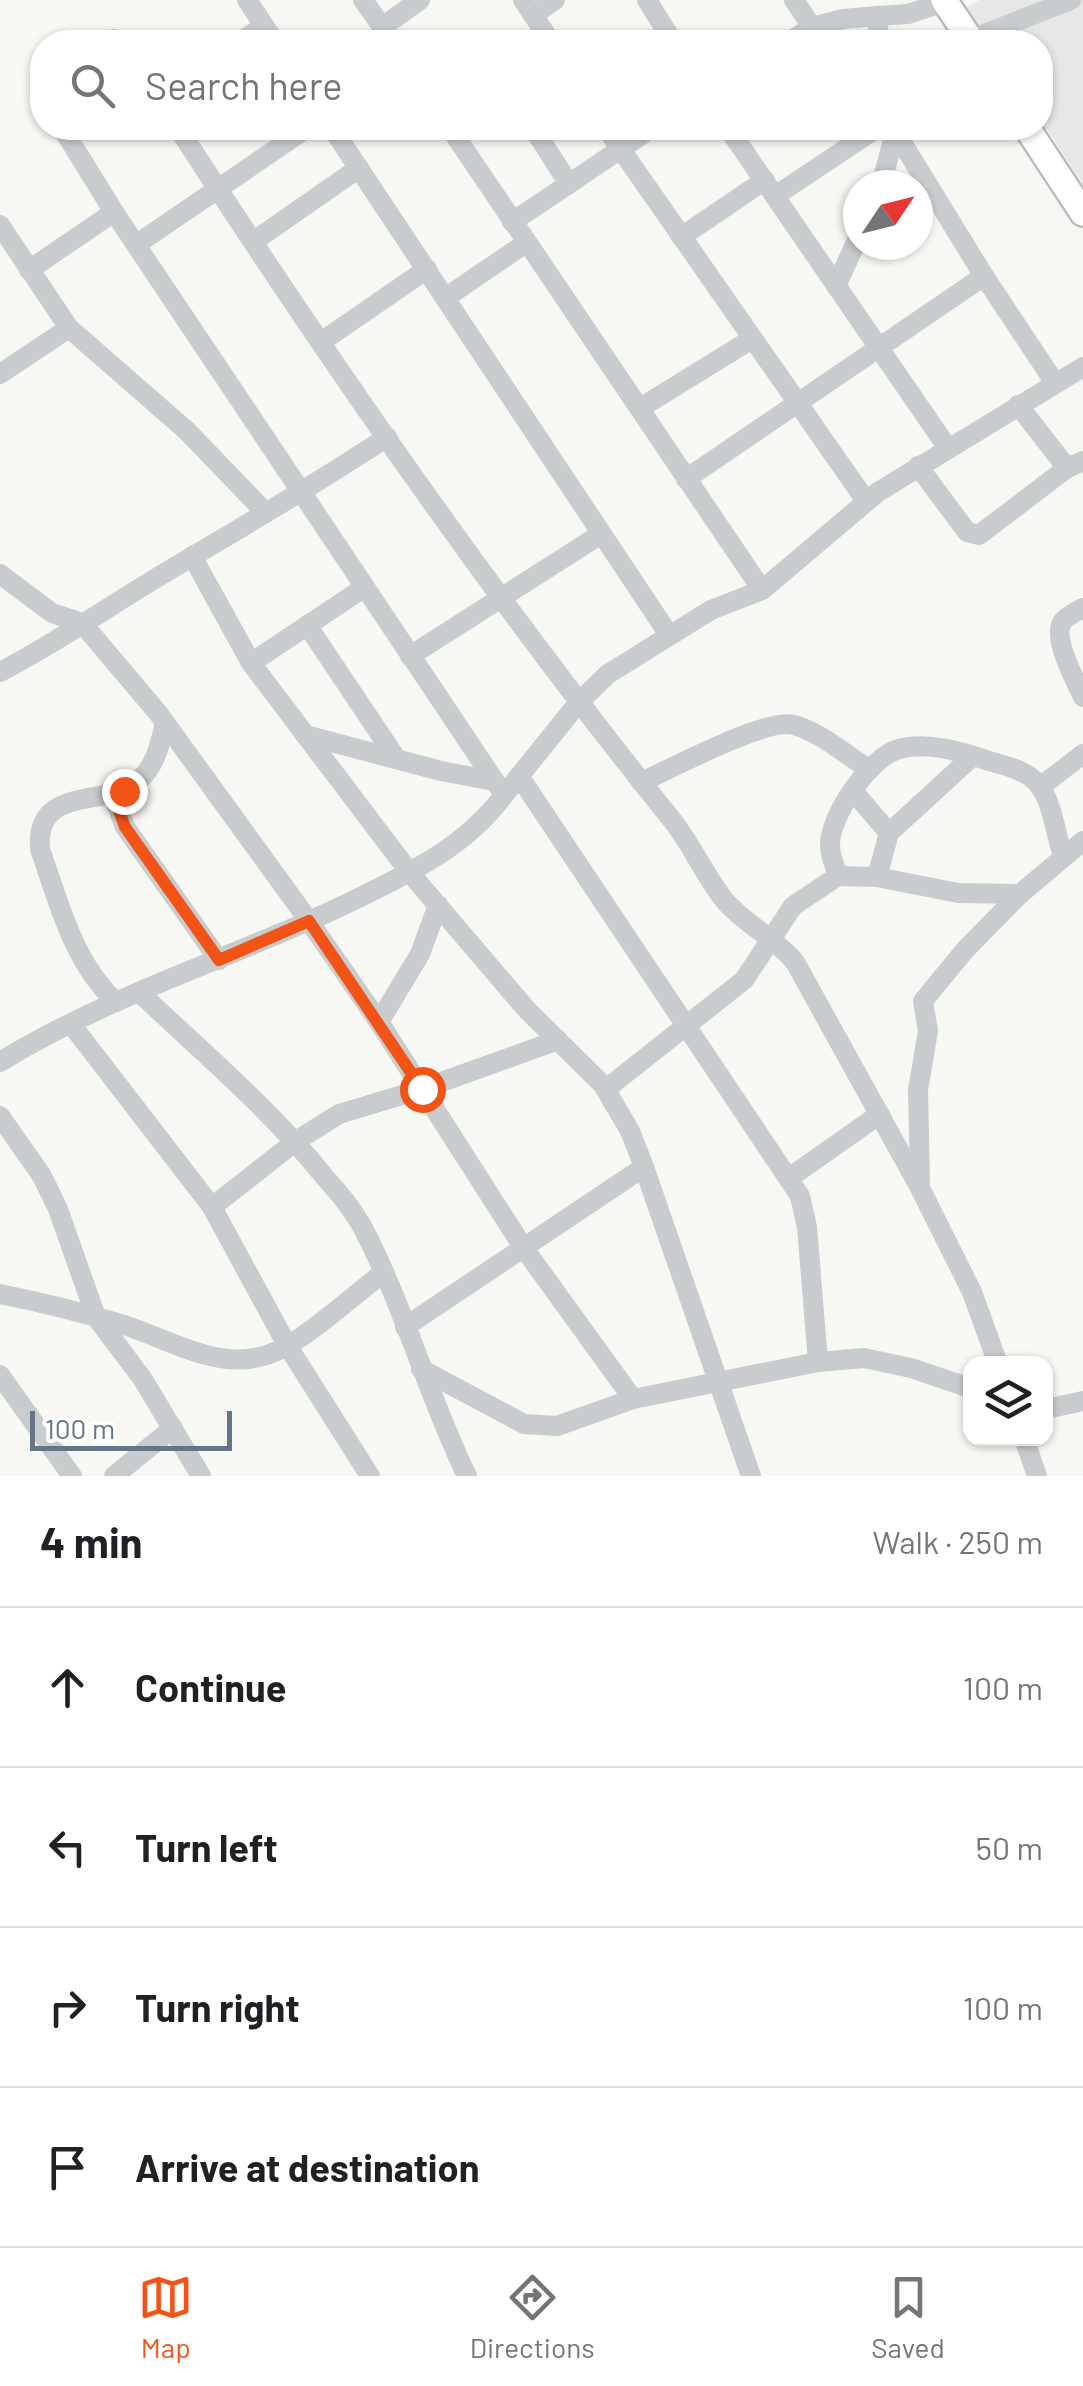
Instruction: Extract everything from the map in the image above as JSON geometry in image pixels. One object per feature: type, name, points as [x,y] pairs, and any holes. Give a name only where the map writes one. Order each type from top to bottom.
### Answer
[{"type":"main road","points":[[945,1],[962,30]]},
{"type":"main road","points":[[1035,140],[1082,208]]},
{"type":"street","points":[[247,0],[267,30]]},
{"type":"street","points":[[364,0],[384,30]]},
{"type":"street","points":[[391,30],[420,0]]},
{"type":"street","points":[[541,30],[528,8],[555,0]]},
{"type":"street","points":[[647,0],[666,30]]},
{"type":"street","points":[[794,0],[812,27]]},
{"type":"street","points":[[998,30],[1069,0]]},
{"type":"street","points":[[807,30],[843,19],[908,14],[945,1]]},
{"type":"street","points":[[877,16],[878,30]]},
{"type":"street","points":[[69,140],[499,788]]},
{"type":"street","points":[[186,140],[386,437],[501,597],[676,825],[729,906],[771,938],[802,974],[920,1188],[972,1292],[995,1356]]},
{"type":"street","points":[[137,244],[288,140]]},
{"type":"street","points":[[340,140],[668,635]]},
{"type":"street","points":[[458,140],[762,590]]},
{"type":"street","points":[[541,140],[569,184]]},
{"type":"street","points":[[614,140],[866,500]]},
{"type":"street","points":[[512,222],[633,140]]},
{"type":"street","points":[[736,140],[947,447]]},
{"type":"street","points":[[681,237],[866,140]]},
{"type":"street","points":[[883,170],[887,140]]},
{"type":"street","points":[[895,140],[1055,383]]},
{"type":"street","points":[[254,241],[359,168]]},
{"type":"street","points":[[29,270],[114,212]]},
{"type":"street","points":[[0,225],[69,328],[187,431],[266,512]]},
{"type":"street","points":[[444,298],[526,243]]},
{"type":"street","points":[[836,286],[848,260]]},
{"type":"street","points":[[321,342],[426,269]]},
{"type":"street","points":[[686,479],[984,276]]},
{"type":"street","points":[[0,374],[69,328]]},
{"type":"street","points":[[640,408],[752,340]]},
{"type":"street","points":[[0,1062],[116,1002],[309,921],[410,873],[460,842],[499,788],[519,776],[608,674],[710,610],[762,590],[866,500],[1083,367]]},
{"type":"street","points":[[918,466],[966,532],[979,535],[1075,465],[1018,405]]},
{"type":"street","points":[[0,672],[301,494],[386,437]]},
{"type":"street","points":[[410,656],[601,534]]},
{"type":"street","points":[[192,556],[251,663],[410,873],[527,1010],[606,1089],[630,1130],[644,1167],[751,1476]]},
{"type":"street","points":[[0,574],[52,613],[82,622],[166,723],[379,1022],[522,1247],[633,1399]]},
{"type":"street","points":[[251,663],[365,587]]},
{"type":"street","points":[[1083,608],[1060,626],[1075,658],[1083,697]]},
{"type":"street","points":[[308,625],[396,758]]},
{"type":"street","points":[[116,1002],[98,985],[83,962],[40,849],[39,837],[42,826],[62,805],[76,798],[113,795],[138,782],[149,770],[166,723]]},
{"type":"street","points":[[641,782],[764,727],[790,723],[868,769]]},
{"type":"street","points":[[305,734],[499,788]]},
{"type":"street","points":[[838,876],[830,845],[832,833],[853,791],[868,769],[886,754],[917,746],[973,756],[1026,774],[1040,786],[1046,798],[1063,856]]},
{"type":"street","points":[[1040,786],[1083,754]]},
{"type":"street","points":[[876,878],[889,832],[973,756]]},
{"type":"street","points":[[519,776],[790,1178],[805,1209],[818,1362]]},
{"type":"street","points":[[853,791],[889,832]]},
{"type":"street","points":[[113,795],[125,827],[219,960]]},
{"type":"street","points":[[920,1188],[918,1090],[928,1041],[923,1001],[965,950],[1020,894],[1083,841]]},
{"type":"street","points":[[606,1089],[744,980],[793,906],[838,876],[876,878],[942,891],[1020,894]]},
{"type":"street","points":[[379,1022],[420,954],[438,905]]},
{"type":"street","points":[[139,992],[296,1141],[348,1205],[383,1274],[467,1476]]},
{"type":"street","points":[[71,1024],[212,1207],[287,1345],[370,1476]]},
{"type":"street","points":[[212,1207],[296,1141],[339,1114],[558,1040]]},
{"type":"street","points":[[790,1178],[880,1114]]},
{"type":"street","points":[[0,1116],[42,1176],[58,1208],[96,1317],[202,1476]]},
{"type":"street","points":[[405,1327],[644,1167]]},
{"type":"street","points":[[0,1294],[96,1317],[225,1360],[263,1356],[287,1345],[383,1274]]},
{"type":"street","points":[[420,1369],[524,1424],[539,1427],[557,1426],[633,1399],[818,1362],[864,1358],[912,1368],[963,1386]]},
{"type":"street","points":[[0,1375],[72,1476]]},
{"type":"street","points":[[1053,1407],[1083,1401]]},
{"type":"street","points":[[114,1476],[173,1428]]},
{"type":"street","points":[[1027,1446],[1037,1476]]},
{"type":"shaded area","points":[[979,0],[1083,0],[1083,184],[1053,138],[1053,30],[980,30],[966,8]]},
{"type":"route","points":[[124,791],[113,795],[125,827],[219,960],[309,921],[422,1089]]}]
